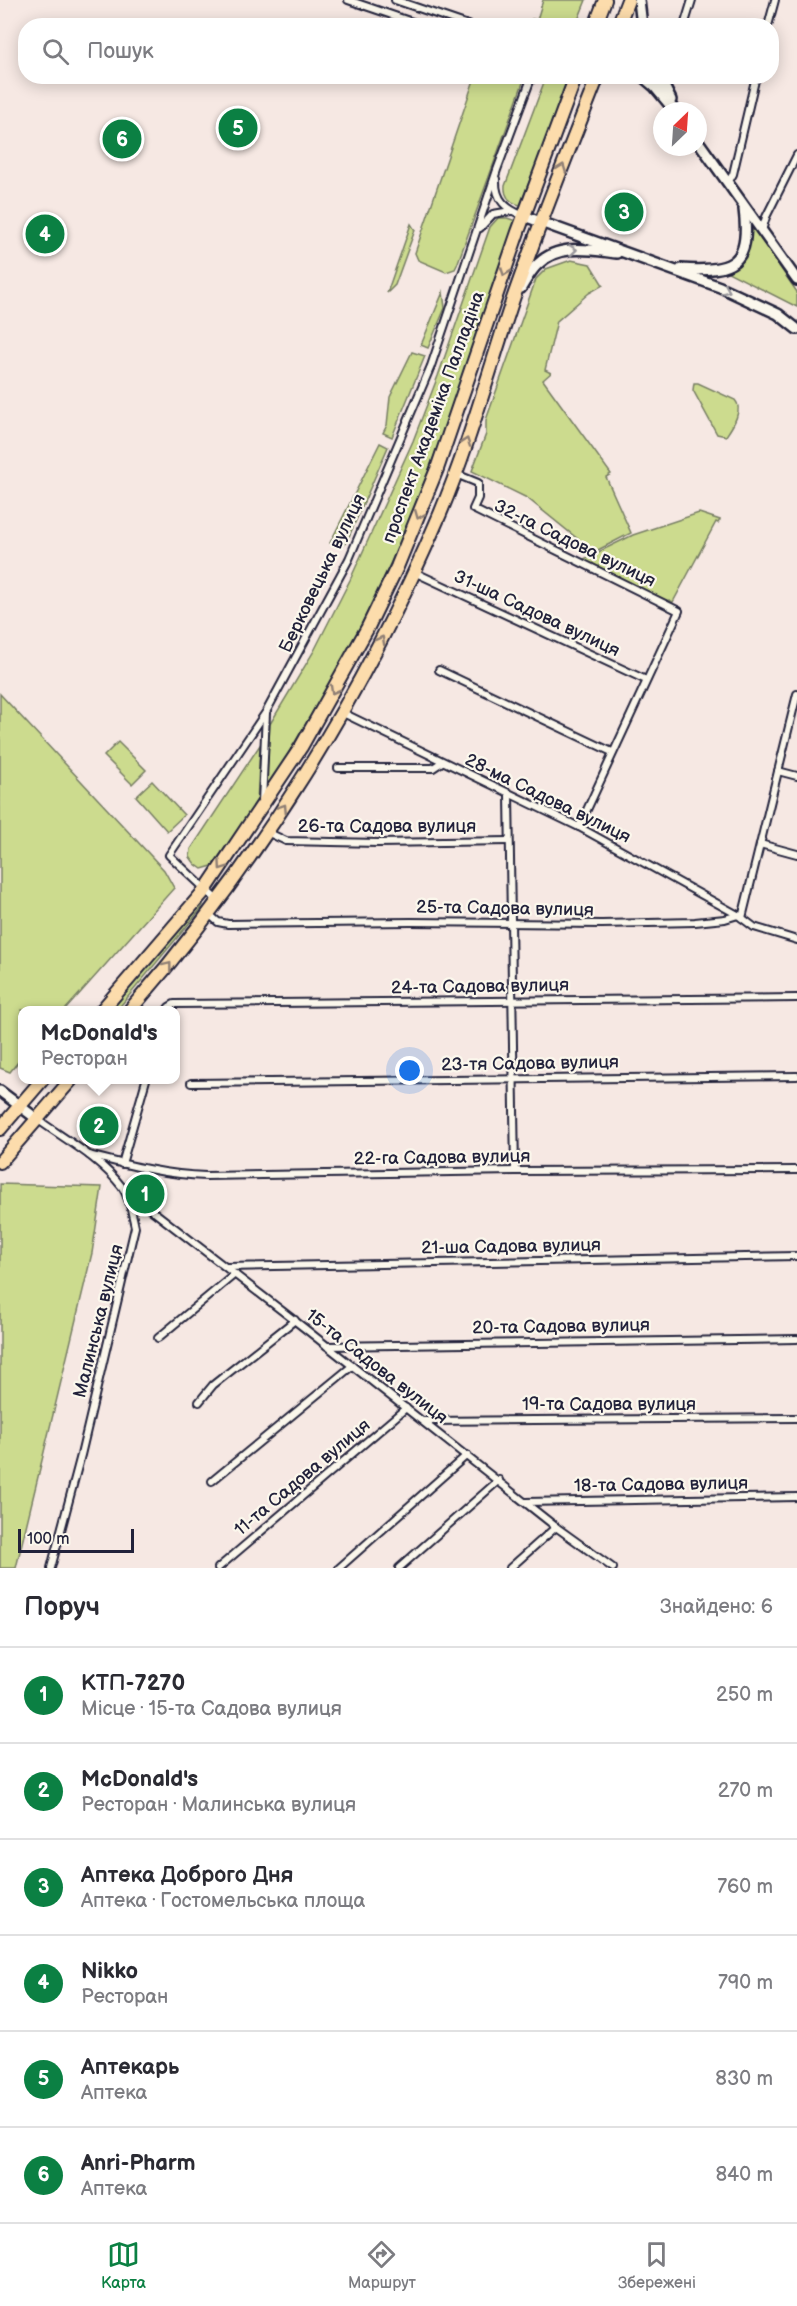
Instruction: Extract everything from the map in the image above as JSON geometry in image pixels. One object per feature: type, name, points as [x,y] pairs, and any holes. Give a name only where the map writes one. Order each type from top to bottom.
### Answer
[{"type":"highway","points":[[598,18],[605,0]]},
{"type":"highway","points":[[621,18],[628,0]]},
{"type":"highway","name":"проспект Академіка Палладіна","points":[[106,1006],[206,889],[301,747],[367,629],[397,567],[437,469],[524,216],[573,84]]},
{"type":"highway","name":"проспект Академіка Палладіна","points":[[134,1006],[209,914],[267,832],[341,712],[384,636],[456,474],[514,297],[595,84]]},
{"type":"highway","points":[[0,1129],[39,1084]]},
{"type":"highway","points":[[0,1162],[68,1084]]},
{"type":"main road","points":[[639,0],[641,18]]},
{"type":"main road","points":[[651,84],[668,102]]},
{"type":"main road","points":[[663,84],[671,102]]},
{"type":"main road","points":[[707,154],[797,280]]},
{"type":"main road","points":[[672,268],[708,271],[726,266],[737,259],[744,250],[746,240],[744,206]]},
{"type":"main road","points":[[524,216],[672,268],[748,298],[797,329]]},
{"type":"main road","points":[[514,297],[538,264],[547,257],[568,250],[635,255]]},
{"type":"main road","points":[[0,1091],[37,1119]]},
{"type":"street","points":[[348,0],[401,18]]},
{"type":"street","points":[[395,0],[448,18]]},
{"type":"street","points":[[686,18],[692,0]]},
{"type":"street","points":[[770,18],[775,0]]},
{"type":"street","name":"Берковецька вулиця","points":[[206,889],[169,855],[266,712],[323,610],[359,537],[431,366],[474,235],[529,84]]},
{"type":"street","points":[[728,183],[733,174],[754,84]]},
{"type":"street","points":[[761,231],[797,155]]},
{"type":"street","name":"Берковецька вулиця","points":[[497,170],[495,190],[511,211]]},
{"type":"street","points":[[511,211],[524,216]]},
{"type":"street","name":"Берковецька вулиця","points":[[474,235],[488,217],[498,212],[511,211]]},
{"type":"street","name":"32-га Садова вулиця","points":[[456,474],[478,483],[478,498],[473,509],[679,611],[646,680]]},
{"type":"street","name":"31-ша Садова вулиця","points":[[414,572],[646,680]]},
{"type":"street","points":[[439,670],[612,752]]},
{"type":"street","points":[[579,827],[646,680]]},
{"type":"street","points":[[797,696],[740,917],[754,927],[797,940]]},
{"type":"street","points":[[262,808],[266,712]]},
{"type":"street","name":"28-ма Садова вулиця","points":[[341,712],[579,827],[740,917]]},
{"type":"street","points":[[338,768],[433,768],[442,762]]},
{"type":"street","points":[[778,771],[797,776]]},
{"type":"street","points":[[509,795],[515,1171]]},
{"type":"street","name":"26-та Садова вулиця","points":[[267,832],[286,841],[378,843],[509,841]]},
{"type":"street","points":[[760,844],[797,854]]},
{"type":"street","points":[[206,889],[218,901]]},
{"type":"street","name":"25-та Садова вулиця","points":[[209,914],[218,922],[228,924],[510,922],[602,924],[695,922],[740,917]]},
{"type":"street","name":"24-та Садова вулиця","points":[[171,1006],[174,1004],[797,998]]},
{"type":"street","name":"23-тя Садова вулиця","points":[[191,1083],[797,1076]]},
{"type":"street","points":[[122,1164],[145,1084]]},
{"type":"street","name":"Малинська вулиця","points":[[37,1119],[89,1155],[123,1188],[135,1227],[51,1568]]},
{"type":"street","name":"22-га Садова вулиця","points":[[89,1155],[122,1164],[186,1175],[206,1176],[515,1171],[797,1170]]},
{"type":"street","name":"15-та Садова вулиця","points":[[123,1188],[295,1320],[556,1527],[613,1568]]},
{"type":"street","name":"21-ша Садова вулиця","points":[[226,1267],[797,1256]]},
{"type":"street","points":[[158,1338],[235,1274]]},
{"type":"street","points":[[199,1402],[213,1385],[295,1320]]},
{"type":"street","name":"20-та Садова вулиця","points":[[326,1346],[797,1338]]},
{"type":"street","points":[[212,1481],[352,1366]]},
{"type":"street","name":"11-та Садова вулиця","points":[[218,1568],[406,1408]]},
{"type":"street","name":"19-та Садова вулиця","points":[[422,1421],[797,1418]]},
{"type":"street","points":[[339,1568],[467,1455]]},
{"type":"street","points":[[399,1568],[499,1480]]},
{"type":"street","name":"18-та Садова вулиця","points":[[525,1502],[797,1497]]},
{"type":"street","points":[[510,1568],[556,1527]]},
{"type":"green space","points":[[543,0],[586,0],[579,18],[538,18]]},
{"type":"green space","points":[[473,84],[522,84],[455,269],[446,272],[418,260],[415,253]]},
{"type":"green space","points":[[543,84],[568,84],[520,205],[509,199],[505,186]]},
{"type":"green space","points":[[498,218],[516,221],[419,496],[355,637],[266,791],[270,724],[314,651],[350,580],[413,441],[490,227]]},
{"type":"green space","points":[[411,224],[415,230],[395,285],[387,293]]},
{"type":"green space","points":[[753,228],[797,292],[797,307],[726,271],[745,257]]},
{"type":"green space","points":[[571,260],[590,264],[603,285],[589,293],[557,321],[545,370],[551,373],[543,380],[611,474],[606,477],[631,533],[594,552],[527,498],[472,471],[486,434],[486,420],[536,279],[546,269]]},
{"type":"green space","points":[[443,292],[445,308],[428,348],[421,345]]},
{"type":"green space","points":[[412,352],[425,356],[392,437],[383,433],[387,425],[390,397]]},
{"type":"green space","points":[[694,383],[735,400],[738,413],[726,436],[717,434],[693,390]]},
{"type":"green space","points":[[380,443],[388,447],[347,541],[343,546],[330,543]]},
{"type":"green space","points":[[699,513],[720,520],[716,522],[673,602],[580,561],[633,535]]},
{"type":"green space","points":[[0,694],[164,870],[174,888],[69,1006],[18,1006],[18,1062],[10,1072],[0,1068]]},
{"type":"green space","points":[[118,742],[146,770],[132,784],[104,756]]},
{"type":"green space","points":[[260,745],[257,803],[212,866],[202,869],[190,857],[191,849]]},
{"type":"green space","points":[[152,781],[184,815],[167,831],[136,796]]},
{"type":"green space","points":[[199,905],[203,905],[120,1006],[114,1006]]},
{"type":"green space","points":[[0,1184],[102,1187],[92,1253],[16,1568],[0,1568]]},
{"type":"place","name":"Аптекарь","points":[[238,128]]},
{"type":"place","name":"Anri-Pharm","points":[[122,139]]},
{"type":"place","name":"Аптека Доброго Дня","points":[[624,212]]},
{"type":"place","name":"Nikko","points":[[45,234]]},
{"type":"place","name":"McDonald's","points":[[99,1126]]},
{"type":"place","name":"КТП-7270","points":[[145,1194]]}]
